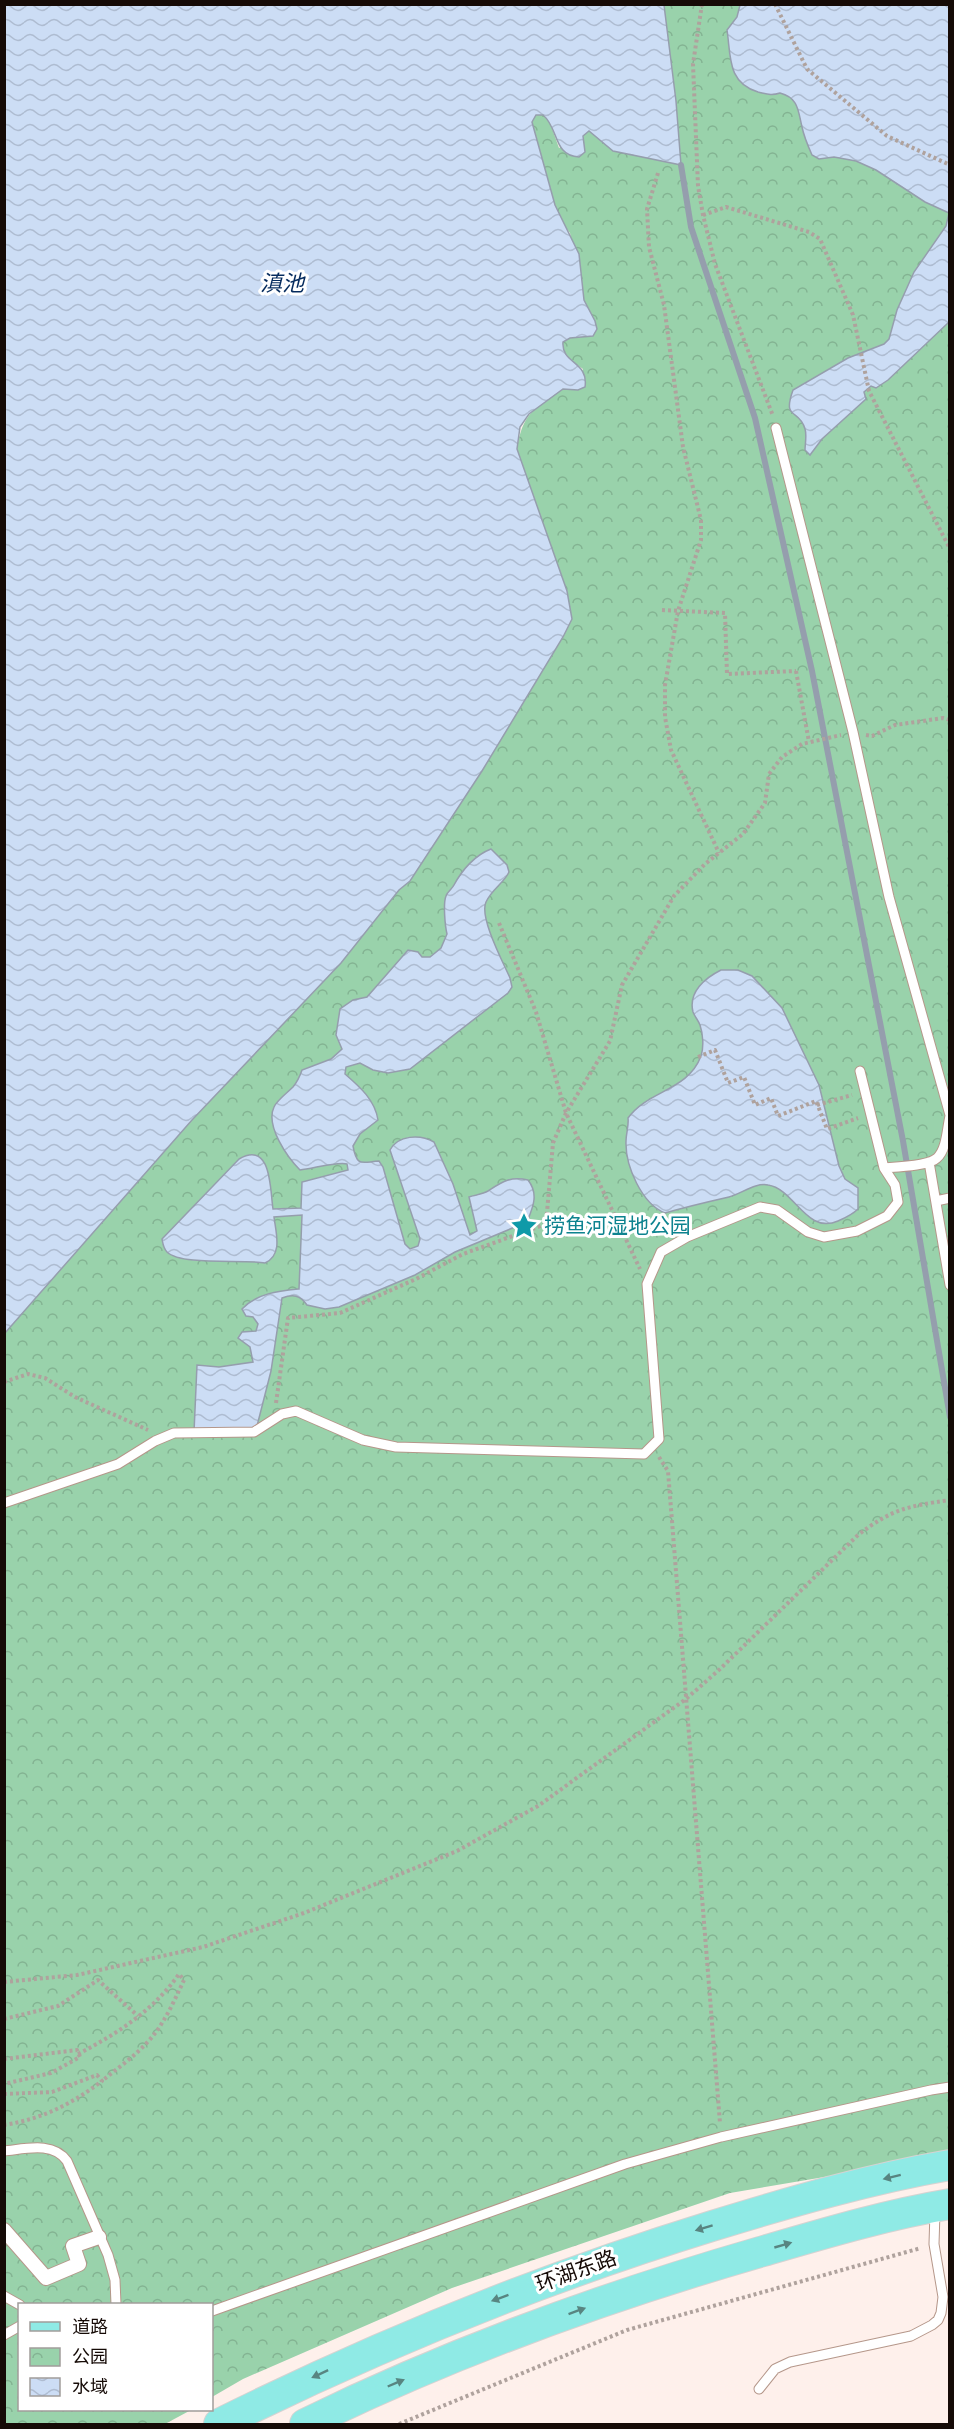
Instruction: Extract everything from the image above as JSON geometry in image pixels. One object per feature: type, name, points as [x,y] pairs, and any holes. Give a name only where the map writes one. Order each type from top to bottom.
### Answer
[{"type":"main road","name":"环湖东路","points":[[219,2424],[318,2375],[483,2304],[630,2251],[775,2206],[950,2164]]},
{"type":"main road","name":"环湖东路","points":[[305,2424],[495,2340],[671,2278],[836,2230],[942,2205]]},
{"type":"street","points":[[4,2230],[46,2278],[79,2264],[73,2246],[99,2237]]},
{"type":"lane","points":[[776,428],[853,732],[889,897],[950,1116],[944,1144],[938,1158],[929,1162],[889,1167]]},
{"type":"lane","points":[[4,1503],[118,1464],[174,1433],[254,1432],[282,1414],[296,1411],[363,1440],[396,1447],[644,1454],[659,1439],[647,1284],[662,1252],[687,1238],[760,1207],[777,1210],[808,1232],[824,1237],[857,1232],[887,1216],[898,1202],[896,1185],[871,1114],[860,1071]]},
{"type":"lane","points":[[929,1162],[950,1285]]},
{"type":"lane","points":[[936,1201],[950,1198]]},
{"type":"lane","points":[[213,2311],[625,2164],[722,2137],[950,2087]]},
{"type":"lane","points":[[4,2151],[44,2148],[62,2154],[71,2168],[115,2280],[116,2303]]},
{"type":"lane","points":[[759,2389],[775,2369],[790,2362],[911,2336],[932,2325],[941,2313],[943,2297],[934,2244],[942,2205]]},
{"type":"lane","points":[[4,2296],[18,2304]]},
{"type":"lane","points":[[4,2335],[18,2327]]},
{"type":"path","points":[[702,4],[693,64],[698,186],[703,215],[715,264],[770,405],[776,428]]},
{"type":"path","points":[[775,4],[807,69],[887,136],[950,165]]},
{"type":"path","points":[[658,173],[647,209],[649,247],[664,305],[683,447],[701,520],[700,540],[678,611],[665,685],[665,717],[672,750],[719,853]]},
{"type":"path","points":[[703,215],[726,207],[809,232],[820,239],[853,315],[869,391],[950,549]]},
{"type":"path","points":[[662,610],[725,613],[727,674],[796,671],[812,742]]},
{"type":"path","points":[[853,732],[872,736],[895,725],[943,718],[950,720]]},
{"type":"path","points":[[282,1414],[275,1402],[288,1318],[340,1313],[416,1279],[463,1254],[546,1224],[554,1143],[566,1113],[610,1041],[622,985],[674,896],[705,864],[743,834],[765,803],[769,774],[782,757],[802,744],[842,735]]},
{"type":"path","points":[[499,923],[536,1012],[566,1113],[647,1284]]},
{"type":"path","points":[[698,1057],[714,1050],[728,1083],[744,1077],[755,1105],[771,1098],[778,1116],[816,1101],[827,1129],[871,1114]]},
{"type":"path","points":[[817,1105],[865,1092]]},
{"type":"path","points":[[4,1382],[28,1374],[45,1378],[75,1397],[165,1437]]},
{"type":"path","points":[[652,1446],[668,1471],[722,2137]]},
{"type":"path","points":[[4,1982],[77,1975],[203,1947],[304,1913],[457,1851],[538,1806],[686,1699],[858,1535],[880,1518],[903,1508],[950,1500]]},
{"type":"path","points":[[4,2125],[25,2122],[50,2114],[77,2100],[129,2060],[152,2037],[166,2018],[184,1980],[179,1974],[152,2006],[102,2042],[78,2054]]},
{"type":"path","points":[[4,2019],[58,2006],[98,1980],[138,2016]]},
{"type":"path","points":[[4,2059],[77,2050],[80,2057],[51,2073],[4,2084]]},
{"type":"path","points":[[4,2094],[52,2092],[97,2075],[102,2081]]},
{"type":"path","points":[[399,2424],[627,2330],[934,2244]]},
{"type":"green space","name":"捞鱼河湿地公园","points":[[664,5],[802,5],[949,152],[949,2156],[730,2193],[452,2288],[243,2379],[213,2396],[213,2303],[18,2303],[18,2411],[189,2411],[165,2424],[5,2424],[5,1333],[192,1120],[341,963],[399,890],[410,881],[482,771],[563,637],[572,619],[567,591],[517,449],[522,428],[537,407],[563,389],[578,390],[583,369],[566,354],[563,342],[570,338],[593,336],[595,321],[584,300],[570,233],[561,221],[555,205],[532,122],[536,115],[543,115],[549,120],[559,148],[589,131],[681,165]]},
{"type":"water","name":"滇池","points":[[5,4],[664,5],[681,165],[613,151],[589,131],[583,136],[585,152],[579,157],[571,155],[560,147],[548,120],[543,115],[536,115],[532,122],[555,205],[579,254],[584,300],[597,329],[593,336],[570,338],[563,342],[566,355],[583,372],[585,387],[578,390],[563,389],[529,414],[520,427],[517,449],[567,591],[572,619],[482,771],[410,881],[399,890],[341,963],[192,1120],[5,1333]]},
{"type":"water","points":[[740,5],[949,5],[949,213],[925,202],[876,170],[856,161],[834,157],[819,159],[812,155],[797,106],[791,98],[780,93],[771,95],[748,88],[741,82],[732,67],[727,30],[737,17]]},
{"type":"water","points":[[949,213],[949,322],[888,380],[876,388],[871,386],[864,392],[866,399],[822,439],[810,455],[805,450],[805,429],[799,418],[790,410],[793,390],[848,358],[884,344],[889,339],[897,310],[914,272],[946,226]]},
{"type":"water","points":[[491,849],[507,865],[509,872],[486,902],[486,918],[512,987],[508,993],[410,1069],[388,1073],[373,1070],[360,1063],[346,1067],[345,1074],[370,1100],[378,1120],[360,1134],[353,1146],[356,1158],[361,1162],[379,1161],[383,1167],[405,1244],[410,1249],[418,1246],[420,1239],[390,1150],[398,1141],[410,1137],[434,1142],[453,1184],[470,1235],[477,1231],[469,1197],[486,1192],[511,1179],[528,1180],[533,1190],[533,1206],[527,1222],[455,1252],[415,1275],[339,1307],[325,1309],[307,1305],[296,1296],[282,1298],[271,1371],[257,1426],[248,1431],[194,1432],[197,1365],[219,1367],[253,1362],[250,1347],[238,1338],[242,1332],[256,1331],[258,1324],[253,1317],[246,1316],[242,1309],[261,1296],[299,1289],[302,1215],[274,1217],[277,1236],[276,1249],[271,1259],[265,1263],[185,1259],[167,1252],[162,1239],[239,1159],[250,1155],[258,1156],[263,1161],[270,1180],[273,1209],[301,1208],[302,1182],[348,1170],[347,1164],[343,1163],[300,1170],[284,1150],[275,1132],[272,1115],[274,1107],[294,1085],[302,1070],[331,1059],[342,1049],[336,1035],[340,1009],[353,1000],[367,997],[408,950],[418,952],[422,957],[430,957],[441,948],[447,934],[444,909],[447,895],[470,864]]},
{"type":"water","points":[[721,970],[738,970],[752,976],[782,1008],[819,1085],[839,1166],[845,1179],[858,1188],[858,1209],[838,1221],[827,1224],[817,1222],[786,1194],[768,1185],[665,1213],[649,1201],[636,1183],[626,1151],[628,1118],[646,1101],[677,1084],[695,1068],[703,1049],[703,1040],[700,1025],[693,1012],[693,998],[699,986]]},
{"type":"waterway","points":[[681,165],[691,227],[755,418],[812,671],[903,1141],[950,1417]]},
{"type":"place","name":"捞鱼河湿地公园","points":[[524,1226]]}]
